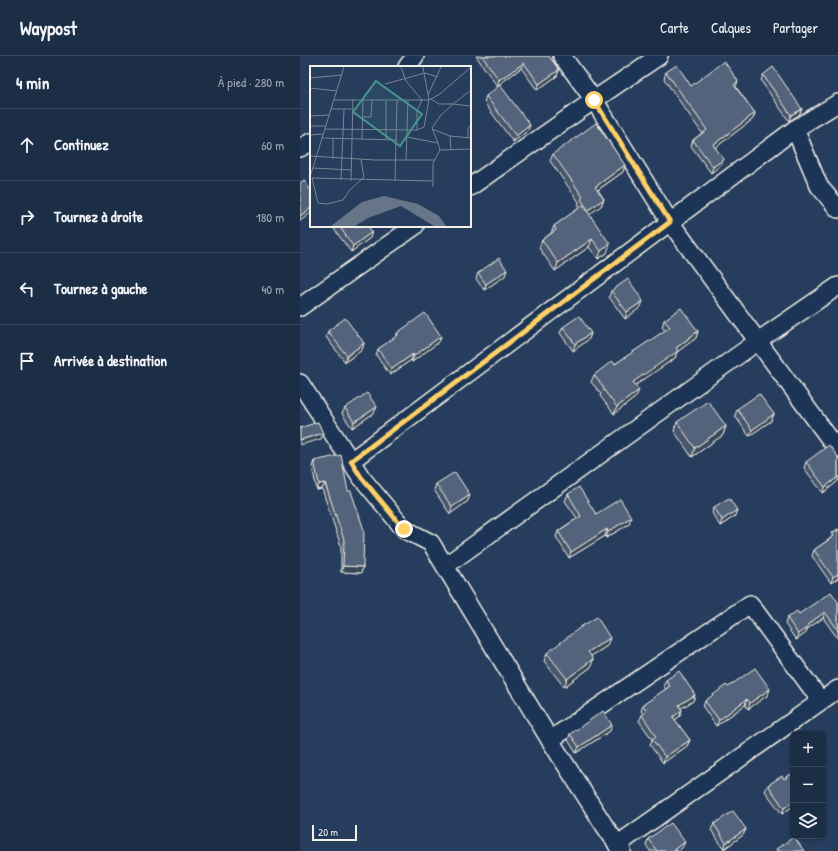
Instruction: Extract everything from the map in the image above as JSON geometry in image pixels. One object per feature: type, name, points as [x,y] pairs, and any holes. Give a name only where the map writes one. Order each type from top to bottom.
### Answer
[{"type":"street","points":[[408,66],[415,56]]},
{"type":"street","points":[[562,56],[594,100],[670,222],[838,450]]},
{"type":"street","points":[[471,186],[659,56]]},
{"type":"street","points":[[351,461],[795,130],[838,103]]},
{"type":"street","points":[[795,130],[819,186],[838,209]]},
{"type":"street","points":[[300,148],[310,143]]},
{"type":"street","points":[[300,307],[414,227]]},
{"type":"street","points":[[445,566],[758,341],[838,286]]},
{"type":"street","points":[[300,383],[361,477],[404,529],[431,543],[550,740],[604,826],[620,848],[838,689]]},
{"type":"street","points":[[550,740],[750,604],[821,701]]},
{"type":"building","points":[[482,56],[549,56],[559,70],[539,84],[524,63],[499,80]]},
{"type":"building","points":[[724,61],[738,81],[734,85],[755,113],[713,145],[724,159],[713,167],[693,140],[707,130],[666,72],[677,65],[691,86]]},
{"type":"building","points":[[773,67],[802,109],[791,115],[763,75]]},
{"type":"building","points":[[500,85],[530,125],[516,136],[486,96]]},
{"type":"building","points":[[596,123],[625,165],[595,187],[604,199],[588,210],[581,199],[583,197],[553,154]]},
{"type":"building","points":[[304,180],[310,189],[310,209],[300,216],[300,183]]},
{"type":"building","points":[[583,205],[610,244],[601,251],[592,239],[558,263],[542,240],[556,230],[554,226]]},
{"type":"building","points":[[340,227],[369,227],[372,232],[353,246]]},
{"type":"building","points":[[499,258],[507,270],[486,284],[478,273]]},
{"type":"building","points":[[628,279],[643,301],[627,312],[611,291]]},
{"type":"building","points":[[681,308],[698,331],[676,348],[678,351],[633,382],[639,390],[617,407],[594,375],[612,361],[615,364],[670,327],[664,320]]},
{"type":"building","points":[[425,313],[441,336],[414,356],[413,354],[392,369],[378,349]]},
{"type":"building","points":[[579,316],[591,333],[575,344],[563,327]]},
{"type":"building","points":[[345,318],[364,343],[347,356],[328,331]]},
{"type":"building","points":[[367,393],[377,407],[354,422],[345,408]]},
{"type":"building","points":[[759,394],[774,414],[752,430],[737,409]]},
{"type":"building","points":[[708,401],[726,426],[695,448],[677,422]]},
{"type":"building","points":[[318,422],[323,433],[300,440],[300,428]]},
{"type":"building","points":[[829,445],[838,457],[838,477],[825,487],[806,462]]},
{"type":"building","points":[[341,455],[348,491],[351,491],[364,530],[363,567],[343,566],[344,540],[325,483],[319,484],[314,461]]},
{"type":"building","points":[[455,472],[470,495],[452,507],[436,484]]},
{"type":"building","points":[[579,487],[596,514],[620,499],[631,517],[608,532],[607,529],[571,552],[558,531],[581,516],[568,494]]},
{"type":"building","points":[[729,498],[737,510],[722,520],[714,507]]},
{"type":"building","points":[[838,529],[838,574],[833,577],[814,550],[834,536],[832,533]]},
{"type":"building","points":[[831,592],[838,602],[838,630],[825,612],[807,625],[808,627],[798,634],[787,618],[797,611],[799,614]]},
{"type":"building","points":[[597,617],[610,638],[588,652],[593,659],[567,679],[547,653],[582,626]]},
{"type":"building","points":[[755,668],[770,689],[750,703],[747,699],[719,720],[705,701],[726,685],[728,687]]},
{"type":"building","points":[[679,671],[695,695],[679,705],[682,710],[673,717],[690,740],[665,757],[652,739],[656,736],[642,715],[647,711],[643,705],[670,686],[666,680]]},
{"type":"building","points":[[603,711],[612,725],[579,747],[570,734]]},
{"type":"building","points":[[790,775],[790,804],[784,808],[768,785],[782,776],[784,779]]},
{"type":"building","points":[[733,811],[746,829],[726,843],[714,824]]},
{"type":"building","points":[[671,823],[685,842],[672,851],[657,851],[648,839]]},
{"type":"building","points":[[791,839],[795,839],[804,851],[777,851],[776,849]]},
{"type":"route","points":[[404,529],[361,477],[351,461],[670,222],[594,100]]}]
